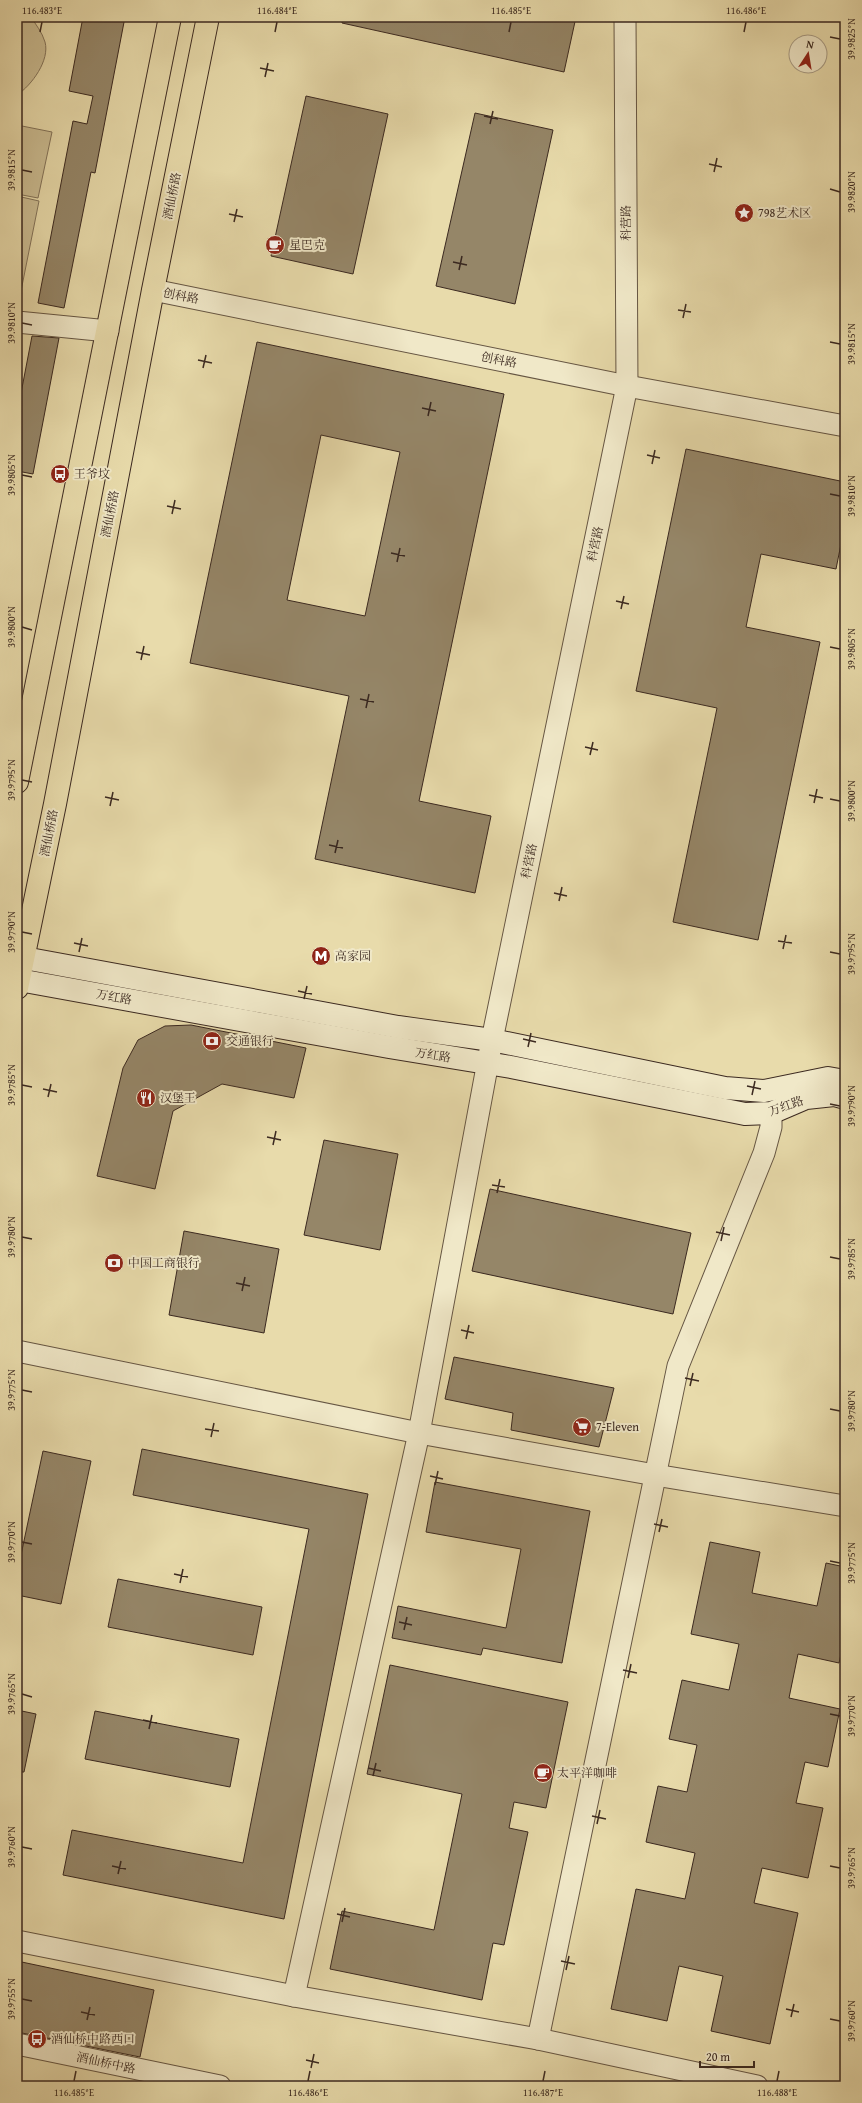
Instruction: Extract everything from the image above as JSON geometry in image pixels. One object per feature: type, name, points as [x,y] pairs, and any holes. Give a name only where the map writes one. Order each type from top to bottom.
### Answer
[{"type":"main road","points":[[17,782],[170,17]]},
{"type":"main road","name":"酒仙桥路","points":[[19,970],[208,17]]},
{"type":"street","name":"科营路","points":[[294,1996],[419,1432],[492,1040],[627,386],[625,17]]},
{"type":"street","name":"创科路","points":[[153,290],[627,386],[845,426]]},
{"type":"street","points":[[17,322],[108,331]]},
{"type":"street","name":"万红路","points":[[19,970],[492,1040],[725,1088],[764,1091],[828,1078],[845,1081]]},
{"type":"street","name":"万红路","points":[[19,970],[745,1114],[771,1113],[806,1098],[834,1095],[845,1098]]},
{"type":"street","points":[[538,2039],[678,1366],[764,1153],[771,1127],[771,1113]]},
{"type":"street","points":[[17,1351],[419,1432],[655,1475],[845,1506]]},
{"type":"street","points":[[17,1941],[294,1996],[538,2039],[757,2086]]},
{"type":"street","name":"酒仙桥中路","points":[[17,2044],[220,2086]]},
{"type":"shaded area","points":[[17,17],[31,17],[42,35],[46,49],[42,64],[34,79],[17,95]]},
{"type":"shaded area","points":[[17,125],[52,132],[38,198],[17,194]]},
{"type":"shaded area","points":[[17,196],[39,201],[21,291],[17,290]]},
{"type":"building","points":[[83,17],[125,17],[95,173],[91,172],[64,308],[38,303],[73,121],[87,124],[93,96],[69,91]]},
{"type":"building","points":[[342,17],[576,17],[564,72],[342,23]]},
{"type":"building","points":[[306,96],[388,114],[353,274],[271,256]]},
{"type":"building","points":[[475,113],[553,130],[515,304],[436,286]]},
{"type":"building","points":[[32,336],[59,338],[33,474],[17,471],[17,414]]},
{"type":"building","points":[[257,342],[504,394],[419,801],[491,816],[475,893],[315,859],[349,696],[190,663]],"holes":[[[321,435],[400,452],[365,616],[287,600]]]},
{"type":"building","points":[[686,449],[845,482],[845,524],[836,569],[761,554],[746,627],[820,642],[758,940],[673,922],[717,708],[636,691]]},
{"type":"building","points":[[191,1025],[306,1048],[294,1098],[222,1084],[173,1111],[155,1189],[97,1176],[123,1068],[138,1040],[165,1026]]},
{"type":"building","points":[[324,1140],[398,1154],[380,1250],[304,1235]]},
{"type":"building","points":[[490,1189],[691,1233],[673,1314],[472,1271]]},
{"type":"building","points":[[184,1231],[279,1249],[264,1333],[169,1315]]},
{"type":"building","points":[[454,1357],[614,1388],[599,1447],[511,1430],[513,1413],[445,1399]]},
{"type":"building","points":[[142,1449],[368,1494],[284,1919],[63,1875],[72,1830],[243,1863],[309,1529],[133,1495]]},
{"type":"building","points":[[43,1451],[91,1461],[61,1604],[17,1595],[17,1574]]},
{"type":"building","points":[[435,1482],[590,1511],[562,1663],[483,1648],[481,1655],[392,1638],[398,1606],[506,1628],[521,1549],[426,1532]]},
{"type":"building","points":[[710,1542],[760,1552],[752,1593],[817,1606],[826,1563],[845,1567],[845,1636],[839,1663],[798,1654],[789,1698],[840,1709],[828,1767],[805,1762],[796,1803],[823,1808],[808,1878],[762,1868],[754,1903],[798,1913],[770,2044],[711,2031],[723,1976],[679,1966],[667,2021],[611,2009],[636,1889],[685,1899],[695,1853],[646,1842],[658,1786],[687,1792],[697,1745],[669,1739],[682,1680],[729,1690],[739,1644],[691,1634]]},
{"type":"building","points":[[118,1579],[262,1607],[253,1655],[108,1627]]},
{"type":"building","points":[[390,1665],[568,1702],[546,1808],[514,1802],[509,1828],[528,1832],[504,1945],[493,1943],[482,2000],[330,1969],[342,1911],[434,1930],[462,1794],[367,1774]]},
{"type":"building","points":[[17,1710],[36,1714],[24,1772],[17,1772]]},
{"type":"building","points":[[95,1711],[239,1739],[230,1787],[85,1759]]},
{"type":"building","points":[[17,1961],[154,1990],[140,2057],[17,2032]]},
{"type":"place","name":"798艺术区","points":[[744,213]]},
{"type":"place","name":"星巴克","points":[[275,245]]},
{"type":"place","name":"王爷坟","points":[[60,474]]},
{"type":"place","name":"高家园","points":[[321,956]]},
{"type":"place","name":"交通银行","points":[[212,1041]]},
{"type":"place","name":"汉堡王","points":[[146,1098]]},
{"type":"place","name":"中国工商银行","points":[[114,1263]]},
{"type":"place","name":"7-Eleven","points":[[582,1427]]},
{"type":"place","name":"太平洋咖啡","points":[[543,1773]]},
{"type":"place","name":"酒仙桥中路西口","points":[[37,2039]]}]
